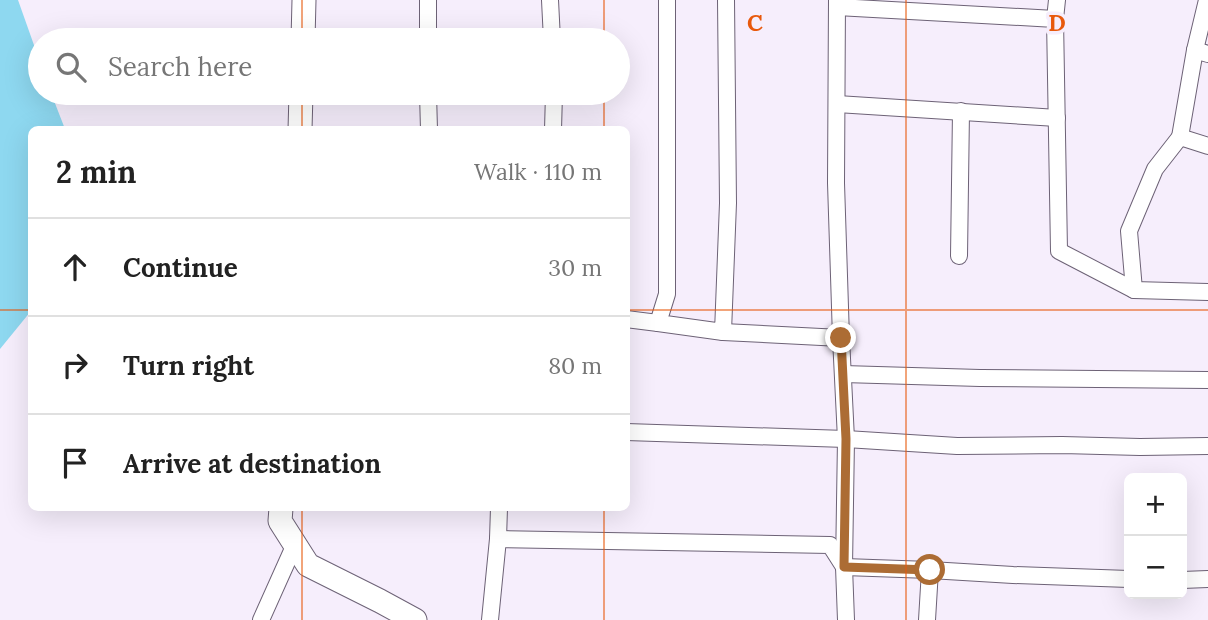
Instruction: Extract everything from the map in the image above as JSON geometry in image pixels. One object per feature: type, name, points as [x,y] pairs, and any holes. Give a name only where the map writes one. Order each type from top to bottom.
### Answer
[{"type":"street","points":[[303,28],[304,0]]},
{"type":"street","points":[[428,0],[428,28]]},
{"type":"street","points":[[550,0],[551,28]]},
{"type":"street","points":[[658,323],[667,294],[667,0]]},
{"type":"street","points":[[723,332],[728,203],[726,0]]},
{"type":"street","points":[[1057,0],[1055,19],[1059,251],[1134,290],[1208,292]]},
{"type":"street","points":[[1134,290],[1129,231],[1155,169],[1180,137],[1202,52],[1207,0]]},
{"type":"street","points":[[846,620],[846,439],[836,183],[837,4],[1055,19]]},
{"type":"street","points":[[836,104],[1057,118]]},
{"type":"street","points":[[300,126],[301,105]]},
{"type":"street","points":[[428,105],[429,126]]},
{"type":"street","points":[[553,126],[554,105]]},
{"type":"street","points":[[959,256],[961,111]]},
{"type":"street","points":[[1180,137],[1208,146]]},
{"type":"street","points":[[630,320],[723,332],[841,338]]},
{"type":"street","points":[[842,374],[1208,380]]},
{"type":"street","points":[[630,432],[846,439],[957,446],[1208,446]]},
{"type":"street","points":[[281,511],[280,521],[308,565],[415,620]]},
{"type":"street","points":[[490,620],[499,511]]},
{"type":"street","points":[[498,539],[830,545],[844,567]]},
{"type":"street","points":[[261,620],[295,544]]},
{"type":"street","points":[[844,567],[1124,579]]},
{"type":"street","points":[[927,620],[930,570]]},
{"type":"street","points":[[1187,580],[1208,579]]},
{"type":"water","points":[[0,0],[18,0],[28,28],[28,105],[56,105],[64,126],[28,126],[28,315],[0,349]]},
{"type":"route","points":[[841,338],[846,439],[844,567],[930,570]]}]
